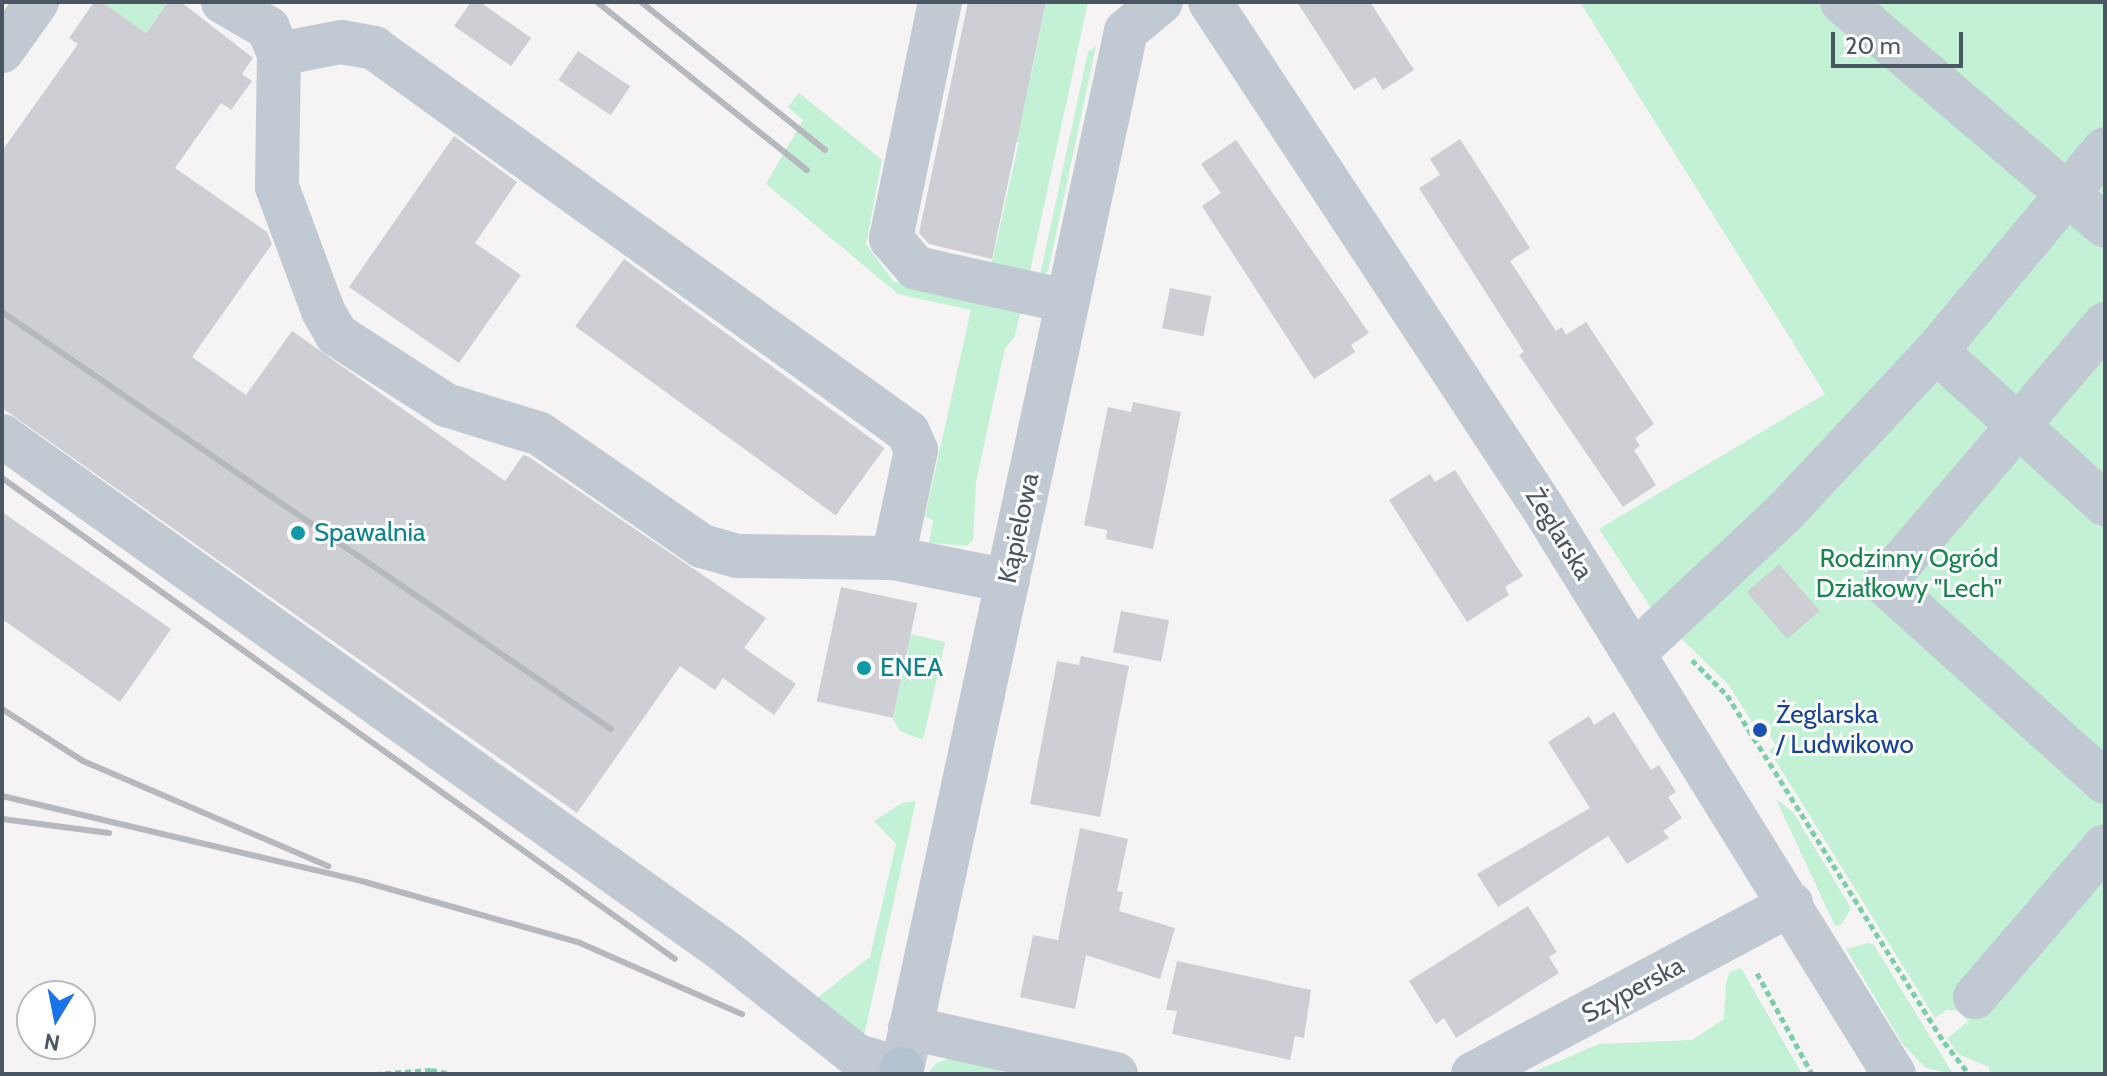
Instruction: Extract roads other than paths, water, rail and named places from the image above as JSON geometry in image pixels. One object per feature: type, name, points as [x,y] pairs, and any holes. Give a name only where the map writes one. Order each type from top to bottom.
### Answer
[{"type":"street","points":[[2,51],[37,2]]},
{"type":"street","points":[[223,2],[268,28],[279,54],[277,187],[323,311],[337,335],[446,405],[540,434],[702,546],[738,556],[893,558],[1008,581]]},
{"type":"street","points":[[940,2],[891,239],[916,268],[1066,301]]},
{"type":"street","name":"Kąpielowa","points":[[904,1057],[1126,31],[1161,2]]},
{"type":"street","name":"Żeglarska","points":[[1210,2],[1634,653],[1894,1074]]},
{"type":"street","points":[[1842,2],[2105,226]]},
{"type":"street","points":[[279,54],[341,42],[374,48],[908,432],[916,450],[893,558]]},
{"type":"street","points":[[1634,653],[1783,514],[1936,351],[2105,149]]},
{"type":"street","points":[[2105,324],[1884,583],[2105,782]]},
{"type":"street","points":[[1936,351],[2105,504]]},
{"type":"street","points":[[2,436],[727,953],[857,1056],[1116,1074]]},
{"type":"street","points":[[1975,997],[2105,846]]},
{"type":"street","name":"Szyperska","points":[[1473,1074],[1791,904]]},
{"type":"railway","points":[[597,2],[807,170]]},
{"type":"railway","points":[[641,2],[825,150]]},
{"type":"railway","points":[[2,312],[611,729]]},
{"type":"railway","points":[[2,478],[675,959]]},
{"type":"railway","points":[[2,709],[83,761],[328,866]]},
{"type":"railway","points":[[2,796],[365,882],[580,943],[742,1014]]},
{"type":"railway","points":[[2,819],[109,833]]},
{"type":"place","name":"Spawalnia","points":[[298,533]]},
{"type":"place","name":"ENEA","points":[[864,668]]},
{"type":"place","name":"Żeglarska / Ludwikowo","points":[[1760,730]]},
{"type":"park label","name":"Rodzinny Ogród Działkowy \"Lech\"","points":[[1909,574]]}]
